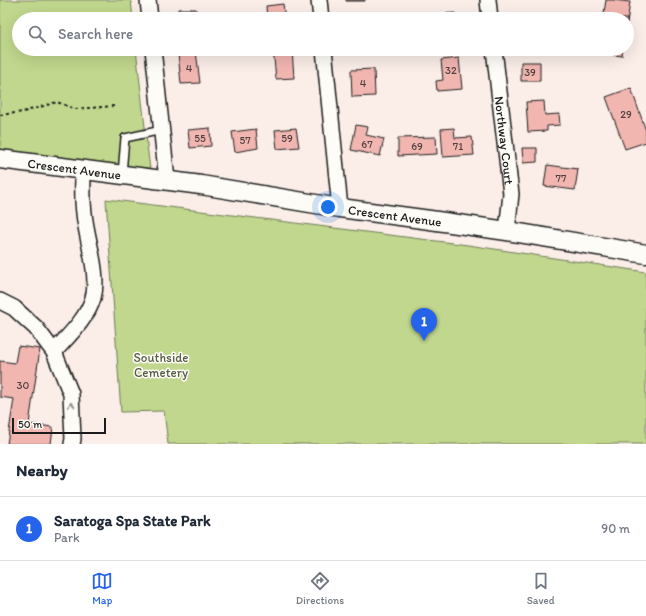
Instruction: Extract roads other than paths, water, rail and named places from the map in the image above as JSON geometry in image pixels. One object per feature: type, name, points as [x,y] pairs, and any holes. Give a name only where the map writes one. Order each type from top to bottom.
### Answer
[{"type":"street","points":[[148,0],[149,12]]},
{"type":"street","points":[[319,0],[320,12]]},
{"type":"street","points":[[488,0],[489,12]]},
{"type":"street","points":[[154,56],[167,180]]},
{"type":"street","points":[[325,56],[340,208]]},
{"type":"street","name":"Northway Court","points":[[495,56],[511,194],[507,231]]},
{"type":"street","name":"Crescent Avenue","points":[[0,159],[209,186],[340,208],[507,231],[646,254]]},
{"type":"street","points":[[54,352],[77,326],[88,310],[93,297],[95,278],[84,212],[83,170]]},
{"type":"street","points":[[0,300],[14,308],[36,328],[54,352],[71,394],[72,444]]},
{"type":"lane","points":[[122,175],[125,138],[162,130]]},
{"type":"place","name":"Saratoga Spa State Park","points":[[424,341]]},
{"type":"park label","name":"Southside Cemetery","points":[[161,364]]}]
